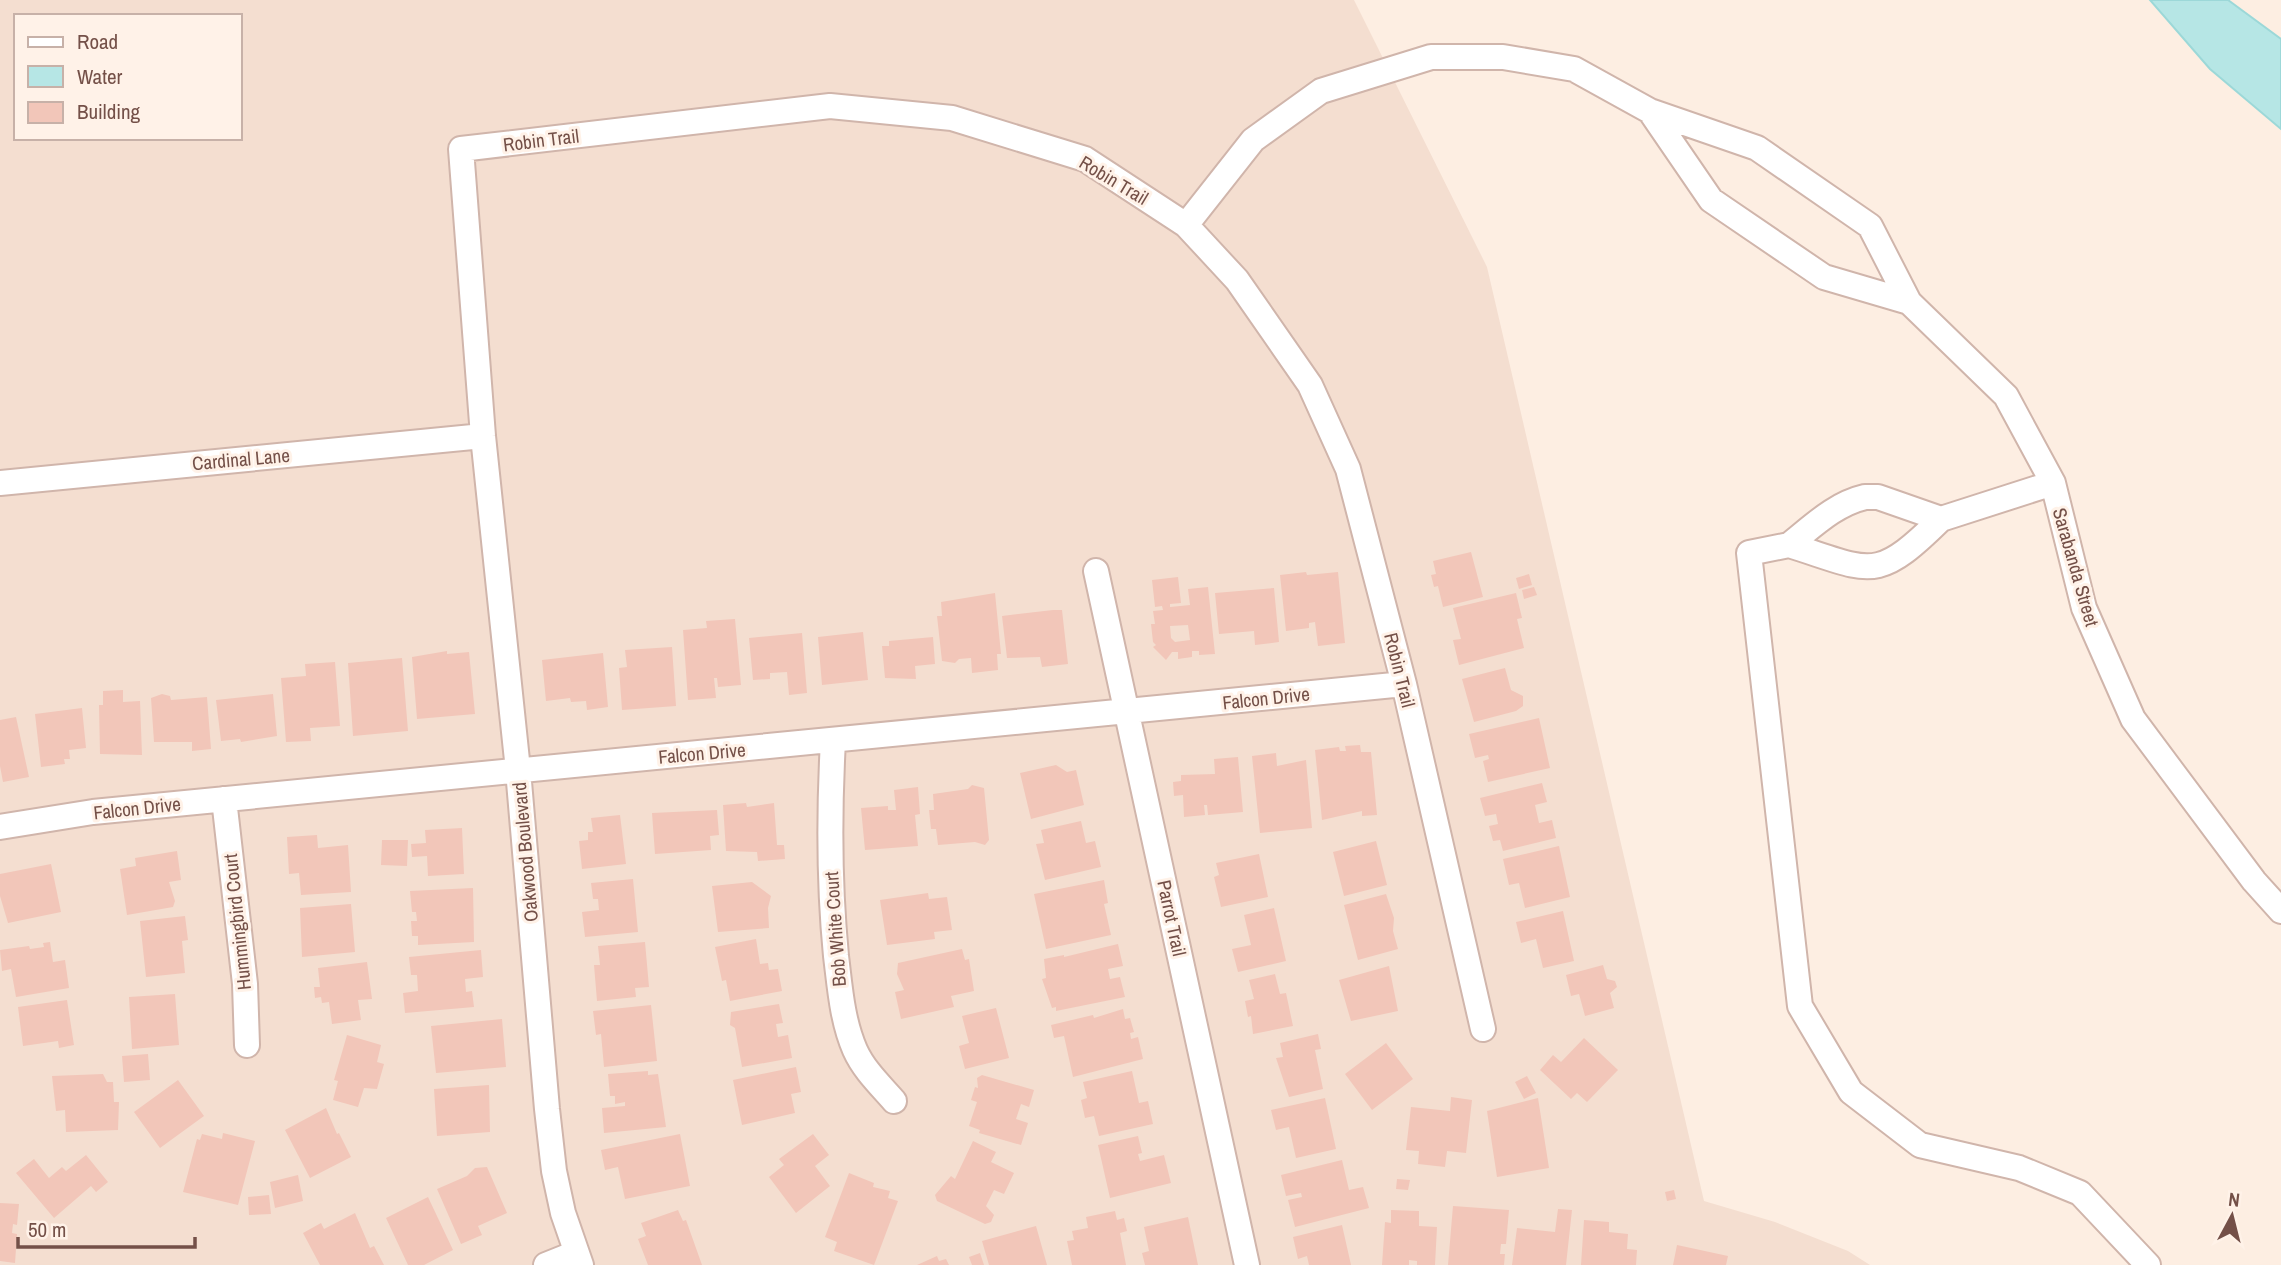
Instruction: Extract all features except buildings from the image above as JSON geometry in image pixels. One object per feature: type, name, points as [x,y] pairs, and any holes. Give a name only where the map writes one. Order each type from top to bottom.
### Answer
[{"type":"street","name":"Sarabanda Street","points":[[1186,225],[1253,140],[1321,91],[1430,57],[1503,57],[1574,69],[1650,111],[1757,148],[1870,226],[1909,302],[2006,396],[2053,482],[2084,608],[2133,719],[2254,881],[2281,911]]},
{"type":"street","name":"Robin Trail","points":[[483,436],[461,149],[830,106],[952,118],[1085,159],[1186,225],[1237,280],[1310,385],[1348,469],[1404,684],[1483,1029]]},
{"type":"street","name":"Sarabanda Street","points":[[1650,111],[1711,200],[1824,277],[1909,302]]},
{"type":"street","name":"Cardinal Lane","points":[[0,483],[483,436]]},
{"type":"street","name":"Oakwood Boulevard","points":[[483,436],[518,771],[554,1171],[578,1259]]},
{"type":"street","points":[[2053,482],[1941,519],[1907,552],[1884,566],[1858,566],[1789,545],[1749,552],[1801,1006],[1851,1093],[1920,1145],[2019,1168],[2080,1193],[2148,1265]]},
{"type":"street","points":[[1789,545],[1827,514],[1849,501],[1866,497],[1878,497],[1941,519]]},
{"type":"street","name":"Parrot Trail","points":[[1096,571],[1247,1265]]},
{"type":"street","name":"Falcon Drive","points":[[0,827],[93,812],[1404,684]]},
{"type":"street","name":"Bob White Court","points":[[833,741],[829,804],[832,908],[841,1007],[856,1052],[873,1078],[894,1101]]},
{"type":"street","name":"Hummingbird Court","points":[[224,799],[245,984],[247,1045]]},
{"type":"street","points":[[546,1265],[578,1259]]},
{"type":"shaded area","points":[[0,0],[1354,0],[1487,267],[1704,1201],[1775,1222],[1848,1251],[1870,1265],[0,1265]]},
{"type":"water","points":[[2150,0],[2228,0],[2281,39],[2281,129],[2210,69]]}]
